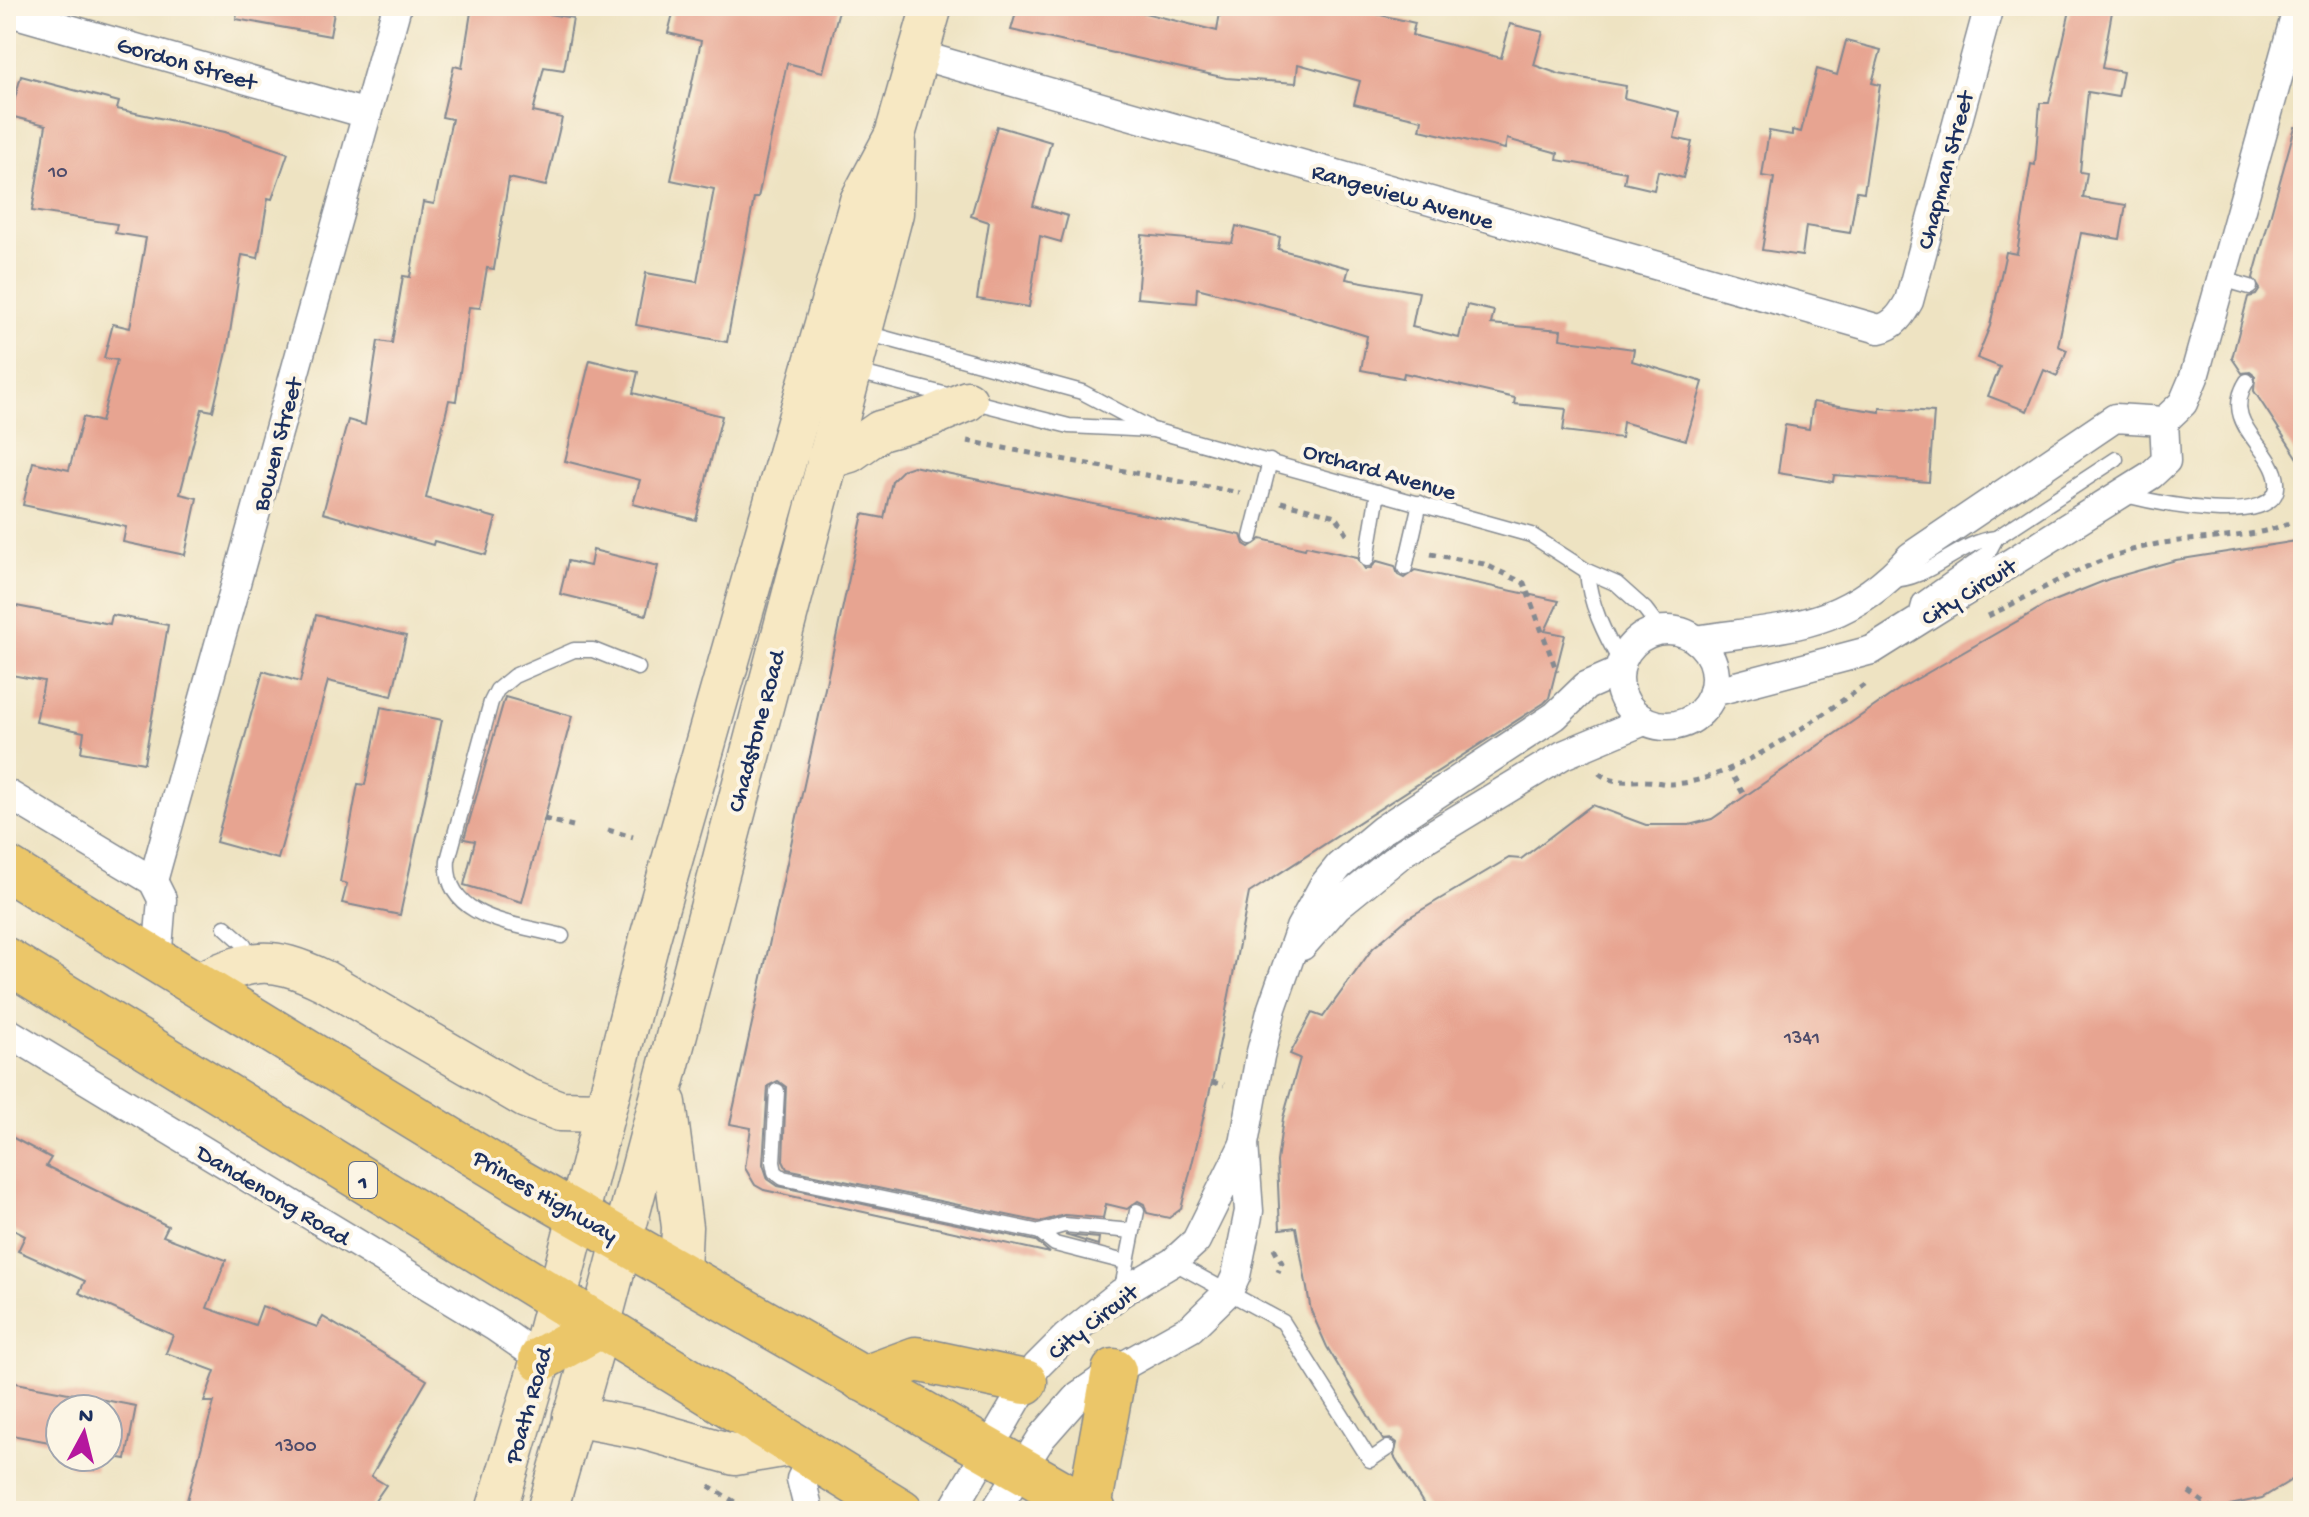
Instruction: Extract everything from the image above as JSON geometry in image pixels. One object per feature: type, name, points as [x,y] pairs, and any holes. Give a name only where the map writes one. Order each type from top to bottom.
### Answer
[{"type":"highway","name":"Princes Highway","points":[[6,868],[577,1214],[1092,1510]]},
{"type":"highway","name":"1","points":[[6,960],[901,1511]]},
{"type":"highway","points":[[541,1359],[600,1326]]},
{"type":"highway","points":[[862,1379],[916,1359],[1025,1382]]},
{"type":"highway","points":[[1092,1510],[1114,1371]]},
{"type":"street","name":"Bowen Street","points":[[153,881],[397,6]]},
{"type":"street","name":"Chadstone Road","points":[[556,1298],[602,1112],[844,327],[893,213],[895,135],[932,6]]},
{"type":"street","name":"Chapman Street","points":[[1888,328],[1909,301],[1989,6]]},
{"type":"street","points":[[1696,640],[1794,627],[1847,609],[1889,580],[1911,556],[2115,418],[2164,421],[2183,403],[2189,392],[2222,279],[2298,6]]},
{"type":"street","name":"Gordon Street","points":[[6,11],[367,114]]},
{"type":"street","name":"Rangeview Avenue","points":[[919,55],[1852,323],[1888,328]]},
{"type":"street","name":"Chadstone Road","points":[[600,1326],[827,459],[834,366]]},
{"type":"street","points":[[827,459],[850,452],[880,431],[930,417],[967,401]]},
{"type":"street","name":"City Circuit","points":[[1713,692],[1859,655],[1914,625],[2125,495],[2166,461],[2164,421]]},
{"type":"street","points":[[1661,630],[1680,632],[1696,640],[1713,664],[1713,692],[1704,709],[1690,721],[1672,726],[1644,721],[1624,701],[1620,668],[1636,641],[1661,630]]},
{"type":"street","name":"City Circuit","points":[[952,1511],[1003,1459],[1042,1437],[1078,1396],[1114,1371],[1191,1328],[1229,1291],[1236,1276],[1249,1211],[1244,1144],[1260,1056],[1281,981],[1312,902],[1339,866],[1358,848],[1555,716],[1586,686],[1620,668]]},
{"type":"street","name":"City Circuit","points":[[1281,981],[1318,927],[1405,851],[1563,755],[1644,721]]},
{"type":"street","points":[[6,793],[153,881],[162,899],[157,960]]},
{"type":"street","points":[[195,984],[253,961],[290,967],[325,981],[544,1107],[602,1112]]},
{"type":"street","name":"Dandenong Road","points":[[6,1031],[495,1327],[541,1359]]},
{"type":"street","points":[[663,1088],[682,1227],[680,1273]]},
{"type":"street","name":"City Circuit","points":[[995,1511],[1003,1459],[1025,1382],[1066,1337],[1121,1293],[1173,1262],[1196,1241],[1244,1144]]},
{"type":"street","name":"Poath Road","points":[[496,1511],[556,1298]]},
{"type":"street","name":"Poath Road","points":[[547,1511],[600,1326]]},
{"type":"street","points":[[573,1416],[643,1429],[735,1455],[804,1452],[801,1479],[809,1511]]},
{"type":"lane","points":[[2222,279],[2250,287]]},
{"type":"lane","name":"Orchard Avenue","points":[[844,327],[1082,392],[1153,430]]},
{"type":"lane","name":"Orchard Avenue","points":[[834,366],[1069,426],[1153,430],[1531,535],[1587,571],[1617,584],[1645,609],[1661,630]]},
{"type":"lane","points":[[2125,495],[2199,509],[2255,506],[2272,497],[2277,490],[2275,475],[2248,433],[2239,405],[2247,381]]},
{"type":"lane","points":[[1889,580],[1907,580],[1980,540],[1996,538],[2116,459]]},
{"type":"lane","points":[[1251,537],[1270,461]]},
{"type":"lane","points":[[1368,552],[1378,492]]},
{"type":"lane","points":[[1405,568],[1420,503]]},
{"type":"lane","points":[[1914,625],[1920,601],[1988,553],[1996,538]]},
{"type":"lane","points":[[1587,571],[1588,590],[1620,668]]},
{"type":"lane","points":[[562,936],[467,908],[453,894],[449,883],[448,860],[491,702],[497,690],[514,676],[574,650],[593,650],[638,668]]},
{"type":"lane","points":[[225,927],[244,944],[253,961]]},
{"type":"lane","points":[[777,1091],[773,1162],[775,1172],[783,1178],[1040,1232],[1055,1244],[1125,1262]]},
{"type":"lane","points":[[1121,1293],[1137,1211]]},
{"type":"lane","points":[[1040,1232],[1064,1225],[1132,1231]]},
{"type":"lane","points":[[1173,1262],[1283,1322],[1370,1460],[1388,1448]]},
{"type":"path","points":[[964,441],[1329,513],[1342,524],[1348,540],[1368,552]]},
{"type":"path","points":[[1409,551],[1484,564],[1517,578],[1527,587]]},
{"type":"path","points":[[1728,767],[1745,797]]},
{"type":"path","points":[[544,819],[573,826]]},
{"type":"path","points":[[608,830],[633,837]]},
{"type":"path","points":[[2189,1492],[2215,1511]]},
{"type":"building","points":[[238,6],[335,6],[330,36],[236,19]]},
{"type":"building","points":[[472,6],[500,6],[573,18],[564,70],[544,67],[533,112],[562,118],[546,186],[509,178],[494,269],[487,268],[480,308],[469,307],[456,401],[449,400],[426,498],[496,518],[486,555],[434,541],[433,545],[323,513],[348,420],[365,425],[378,341],[392,343],[403,276],[410,277],[423,202],[434,204],[452,119],[442,117],[454,66],[462,68]]},
{"type":"building","points":[[675,6],[840,6],[823,72],[787,63],[758,198],[754,198],[727,342],[636,325],[646,273],[697,282],[714,189],[671,180],[701,41],[668,33]]},
{"type":"building","points":[[1018,6],[1117,6],[1217,31],[1221,6],[1372,13],[1415,23],[1412,35],[1501,58],[1510,24],[1543,32],[1534,65],[1559,74],[1626,86],[1624,98],[1680,112],[1674,138],[1692,142],[1683,178],[1658,171],[1654,190],[1624,183],[1626,172],[1557,160],[1558,153],[1507,139],[1505,149],[1420,130],[1422,120],[1354,104],[1360,81],[1298,64],[1296,83],[1226,78],[1011,30]]},
{"type":"building","points":[[2071,6],[2113,6],[2102,68],[2123,72],[2118,97],[2088,92],[2080,172],[2087,173],[2083,198],[2126,205],[2120,239],[2081,233],[2058,346],[2067,350],[2057,376],[2044,370],[2027,411],[1988,396],[2000,367],[1977,358],[1990,326],[2006,252],[2017,254],[2031,164],[2035,165],[2040,103],[2049,103]]},
{"type":"building","points":[[1846,41],[1881,50],[1872,83],[1880,85],[1864,192],[1857,191],[1850,233],[1806,226],[1802,256],[1762,250],[1774,178],[1762,176],[1769,131],[1792,135],[1792,130],[1801,132],[1817,69],[1837,75]]},
{"type":"building","points":[[21,76],[119,102],[117,109],[225,132],[288,153],[272,199],[268,198],[258,258],[242,255],[227,352],[213,411],[202,409],[180,494],[197,498],[185,555],[123,542],[126,527],[23,505],[33,462],[69,470],[83,417],[101,422],[117,360],[104,358],[113,324],[130,328],[146,238],[115,233],[117,224],[32,211],[46,125],[10,116]]},
{"type":"building","points":[[997,126],[1051,142],[1033,206],[1068,216],[1061,242],[1040,236],[1029,307],[977,299],[989,222],[971,216]]},
{"type":"building","points":[[2295,127],[2303,128],[2303,466],[2254,391],[2255,376],[2250,372],[2242,373],[2232,358],[2248,297],[2256,295],[2260,289],[2253,278]]},
{"type":"building","points":[[1236,226],[1280,237],[1278,249],[1349,268],[1346,279],[1419,292],[1412,327],[1459,338],[1467,305],[1494,311],[1491,324],[1561,330],[1560,339],[1634,349],[1632,361],[1703,382],[1686,440],[1623,422],[1621,438],[1563,431],[1566,409],[1514,404],[1515,398],[1404,373],[1403,378],[1361,370],[1367,336],[1280,309],[1197,288],[1196,303],[1137,298],[1142,235],[1232,243]]},
{"type":"building","points":[[590,360],[638,372],[633,393],[722,416],[696,520],[633,504],[640,480],[565,461]]},
{"type":"building","points":[[1813,402],[1880,412],[1880,408],[1934,412],[1929,482],[1834,475],[1833,482],[1778,473],[1785,425],[1809,429]]},
{"type":"building","points":[[913,466],[1241,535],[1244,544],[1249,547],[1261,539],[1305,549],[1306,546],[1357,557],[1365,569],[1371,568],[1377,561],[1395,566],[1398,575],[1404,578],[1415,570],[1559,601],[1545,631],[1565,635],[1549,698],[1544,703],[1249,893],[1212,1082],[1181,1209],[1169,1218],[1147,1213],[1144,1204],[1138,1201],[1127,1209],[1106,1204],[1103,1218],[1064,1215],[1040,1222],[787,1169],[783,1161],[786,1087],[778,1081],[768,1086],[763,1164],[768,1179],[778,1186],[1036,1241],[1050,1253],[764,1190],[755,1185],[745,1168],[751,1128],[730,1124],[863,514],[884,518],[892,481],[904,469]]},
{"type":"building","points":[[2303,540],[2303,1473],[2262,1498],[2230,1505],[2231,1511],[1428,1511],[1394,1456],[1397,1443],[1392,1439],[1383,1440],[1327,1347],[1311,1311],[1296,1227],[1280,1229],[1277,1162],[1283,1118],[1300,1058],[1290,1054],[1312,1013],[1323,1017],[1373,948],[1408,918],[1509,858],[1521,859],[1592,805],[1646,825],[1689,825],[1712,819],[1901,688],[2047,604],[2109,579],[2176,560]]},
{"type":"building","points":[[593,550],[658,566],[646,615],[560,594],[568,561],[590,566]]},
{"type":"building","points":[[6,604],[110,624],[112,615],[168,625],[144,763],[81,752],[84,732],[36,722],[44,681],[6,674]]},
{"type":"building","points":[[316,615],[406,636],[392,696],[328,681],[278,859],[216,842],[263,671],[300,682]]},
{"type":"building","points":[[505,697],[572,716],[522,902],[464,885],[475,841],[464,839]]},
{"type":"building","points":[[381,707],[442,720],[400,915],[342,903],[347,884],[340,882],[358,784],[365,785]]},
{"type":"building","points":[[6,1134],[51,1158],[46,1166],[168,1226],[163,1236],[226,1260],[207,1308],[255,1325],[262,1306],[317,1327],[323,1317],[427,1380],[371,1476],[386,1485],[368,1511],[184,1511],[214,1402],[204,1402],[215,1371],[166,1353],[173,1335],[79,1293],[85,1281],[18,1251],[25,1236],[6,1226]]},
{"type":"building","points":[[1065,1235],[1099,1238],[1098,1245]]},
{"type":"building","points":[[6,1381],[68,1393],[44,1393],[44,1441],[6,1434]]},
{"type":"building","points":[[124,1404],[136,1406],[124,1459]]}]
